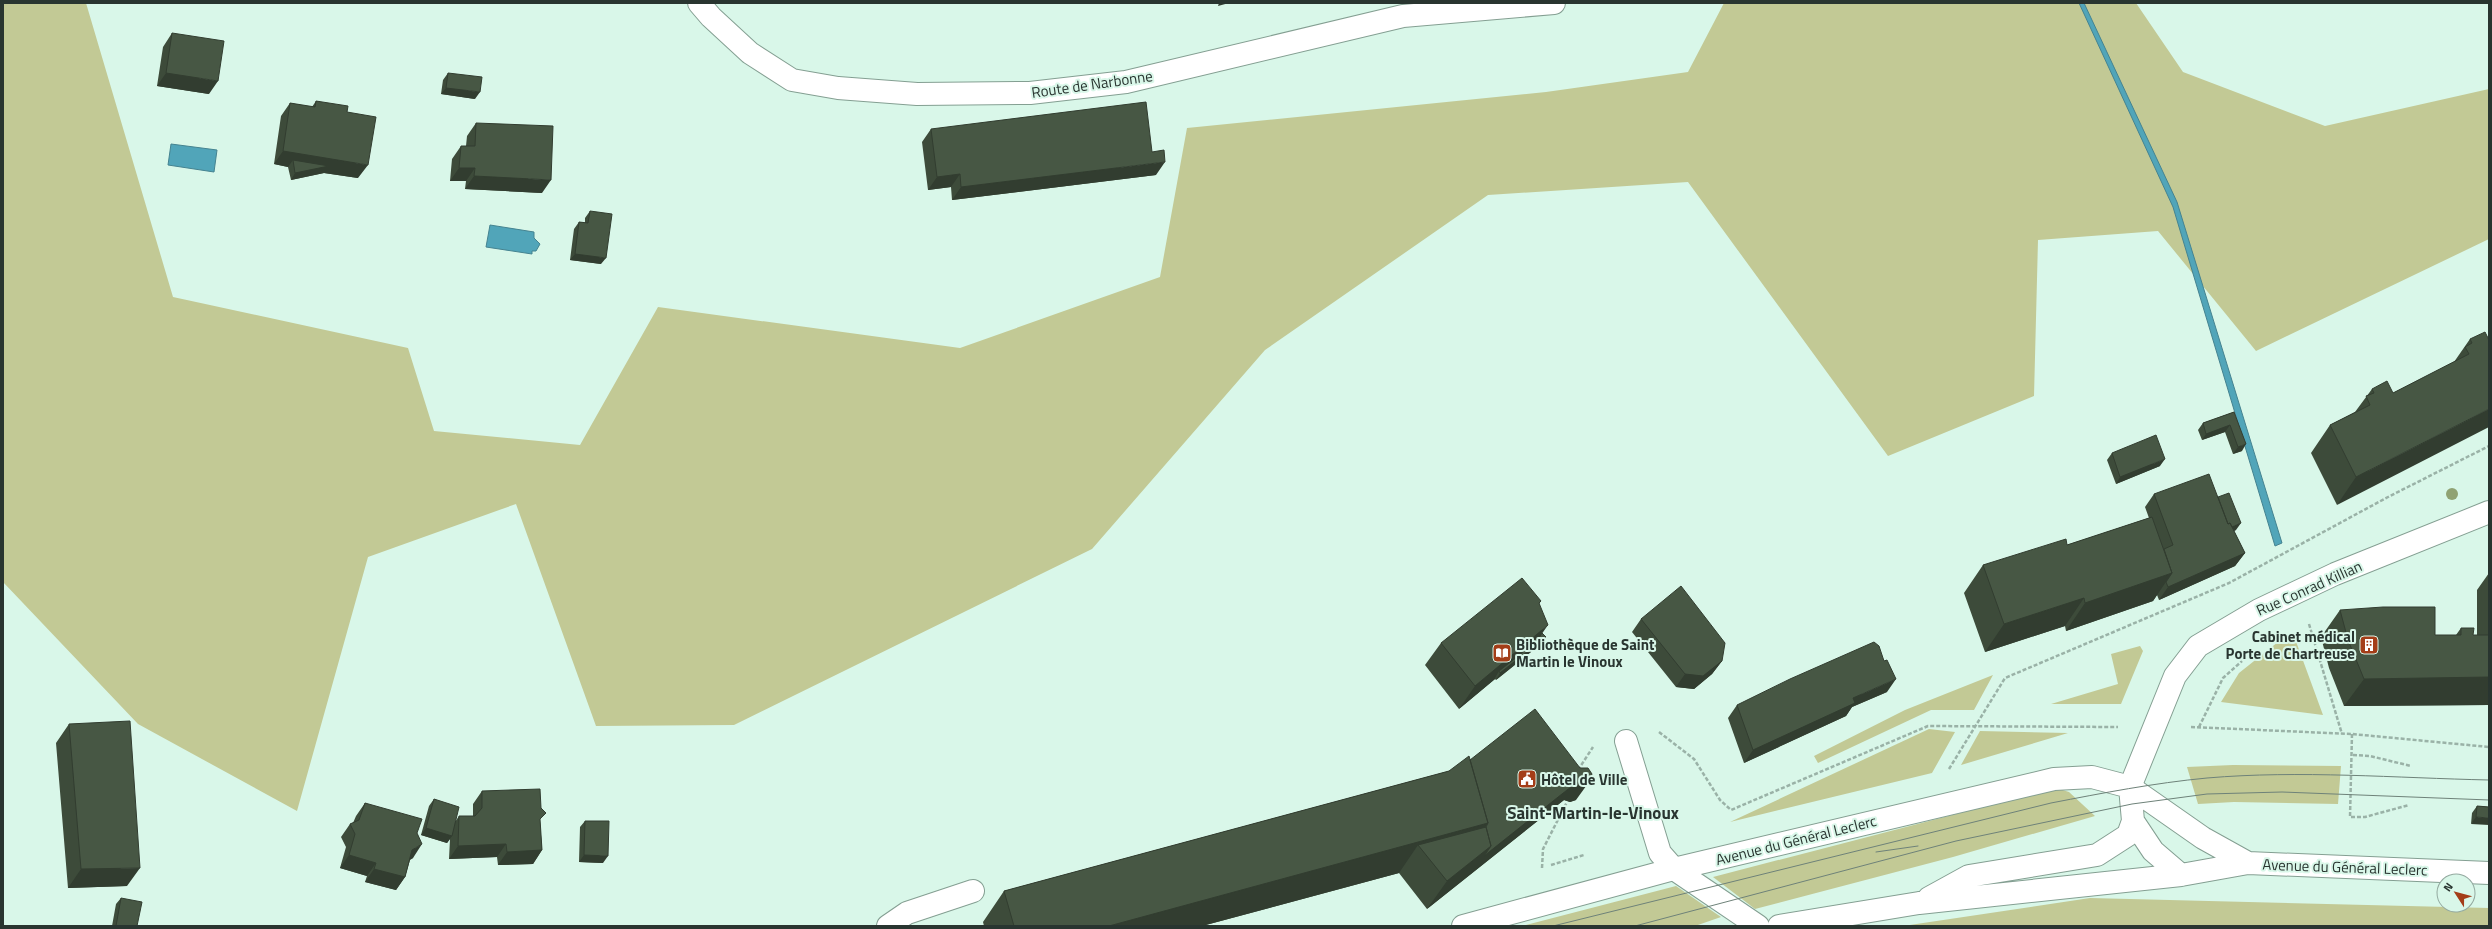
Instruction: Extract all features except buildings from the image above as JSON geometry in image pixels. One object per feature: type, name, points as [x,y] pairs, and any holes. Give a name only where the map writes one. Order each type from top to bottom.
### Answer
[{"type":"main road","name":"Route de Narbonne","points":[[699,3],[710,17],[750,53],[792,80],[838,88],[917,94],[1030,93],[1126,82],[1403,16],[1554,3]]},
{"type":"main road","name":"Rue Conrad Killian","points":[[2130,787],[2153,727],[2175,676],[2198,646],[2259,610],[2335,574],[2489,512]]},
{"type":"main road","points":[[1626,741],[1660,853],[1674,869],[1758,926]]},
{"type":"main road","name":"Avenue du Général Leclerc","points":[[1463,926],[1674,869],[2054,779],[2092,777],[2130,787],[2203,838],[2248,864]]},
{"type":"main road","points":[[2130,787],[2133,821],[2153,851],[2181,875]]},
{"type":"main road","name":"Avenue du Général Leclerc","points":[[1919,903],[1969,876],[2097,855],[2128,835],[2133,821]]},
{"type":"main road","name":"Avenue du Général Leclerc","points":[[1778,926],[1919,903],[2181,875],[2248,864],[2489,874]]},
{"type":"main road","points":[[888,926],[907,913],[973,891]]},
{"type":"path","points":[[1945,775],[2005,678],[2229,583],[2388,497],[2489,446]]},
{"type":"path","points":[[2308,623],[2342,734]]},
{"type":"path","points":[[2200,727],[2223,678],[2245,659]]},
{"type":"path","points":[[1655,729],[1694,758],[1720,800],[1731,810],[1928,726],[2200,727],[2352,734],[2489,747]]},
{"type":"path","points":[[2352,734],[2353,755],[2350,816],[2365,817],[2409,804]]},
{"type":"path","points":[[1576,774],[1597,743]]},
{"type":"path","points":[[2353,755],[2370,756],[2411,766]]},
{"type":"path","points":[[1567,802],[1544,849],[1542,868],[1584,855]]},
{"type":"green space","points":[[3,3],[86,3],[173,297],[408,348],[434,431],[580,445],[658,307],[960,348],[1160,277],[1187,128],[1546,92],[1688,72],[1724,3],[2136,3],[2183,72],[2325,126],[2489,89],[2489,239],[2256,351],[2158,231],[2038,240],[2034,396],[1888,456],[1688,182],[1488,195],[1265,350],[1092,549],[734,725],[596,726],[516,504],[368,557],[297,811],[138,724],[3,582]]},
{"type":"green space","points":[[2294,636],[2323,715],[2221,702],[2239,673],[2283,638]]},
{"type":"green space","points":[[2140,646],[2143,651],[2121,704],[2051,704],[2118,684],[2111,654]]},
{"type":"green space","points":[[1993,675],[1974,710],[1931,710],[1818,763],[1814,756],[1905,710]]},
{"type":"green space","points":[[1929,729],[1955,732],[1932,773],[1730,822]]},
{"type":"green space","points":[[1980,731],[2068,733],[1961,765]]},
{"type":"green space","points":[[2233,765],[2341,766],[2338,804],[2234,802],[2198,804],[2187,767]]},
{"type":"green space","points":[[2056,788],[2069,792],[2095,816],[1953,857],[1755,909],[1713,877]]},
{"type":"green space","points":[[1676,886],[1721,917],[1695,926],[1522,926]]},
{"type":"green space","points":[[2090,898],[2436,907],[2436,913],[2476,913],[2476,908],[2489,908],[2489,926],[1903,926]]},
{"type":"water","points":[[2079,3],[2084,3],[2177,202],[2282,543],[2275,546],[2173,207]]},
{"type":"water","points":[[171,144],[217,150],[214,172],[168,165]]},
{"type":"water","points":[[490,225],[534,232],[534,238],[540,244],[536,251],[532,251],[532,254],[486,247]]},
{"type":"tram line","points":[[1553,926],[2051,803],[2148,785],[2207,778],[2277,775],[2348,775],[2489,780]]},
{"type":"tram line","points":[[1635,926],[1956,841],[2132,804],[2207,794],[2282,792],[2489,800]]},
{"type":"tram line","points":[[1876,852],[1918,846]]},
{"type":"place","name":"Cabinet médical Porte de Chartreuse","points":[[2369,645]]},
{"type":"place","name":"Bibliothèque de Saint Martin le Vinoux","points":[[1502,653]]},
{"type":"place","name":"Hôtel de Ville","points":[[1527,779]]},
{"type":"district","name":"Saint-Martin-le-Vinoux","points":[[1593,813]]}]
